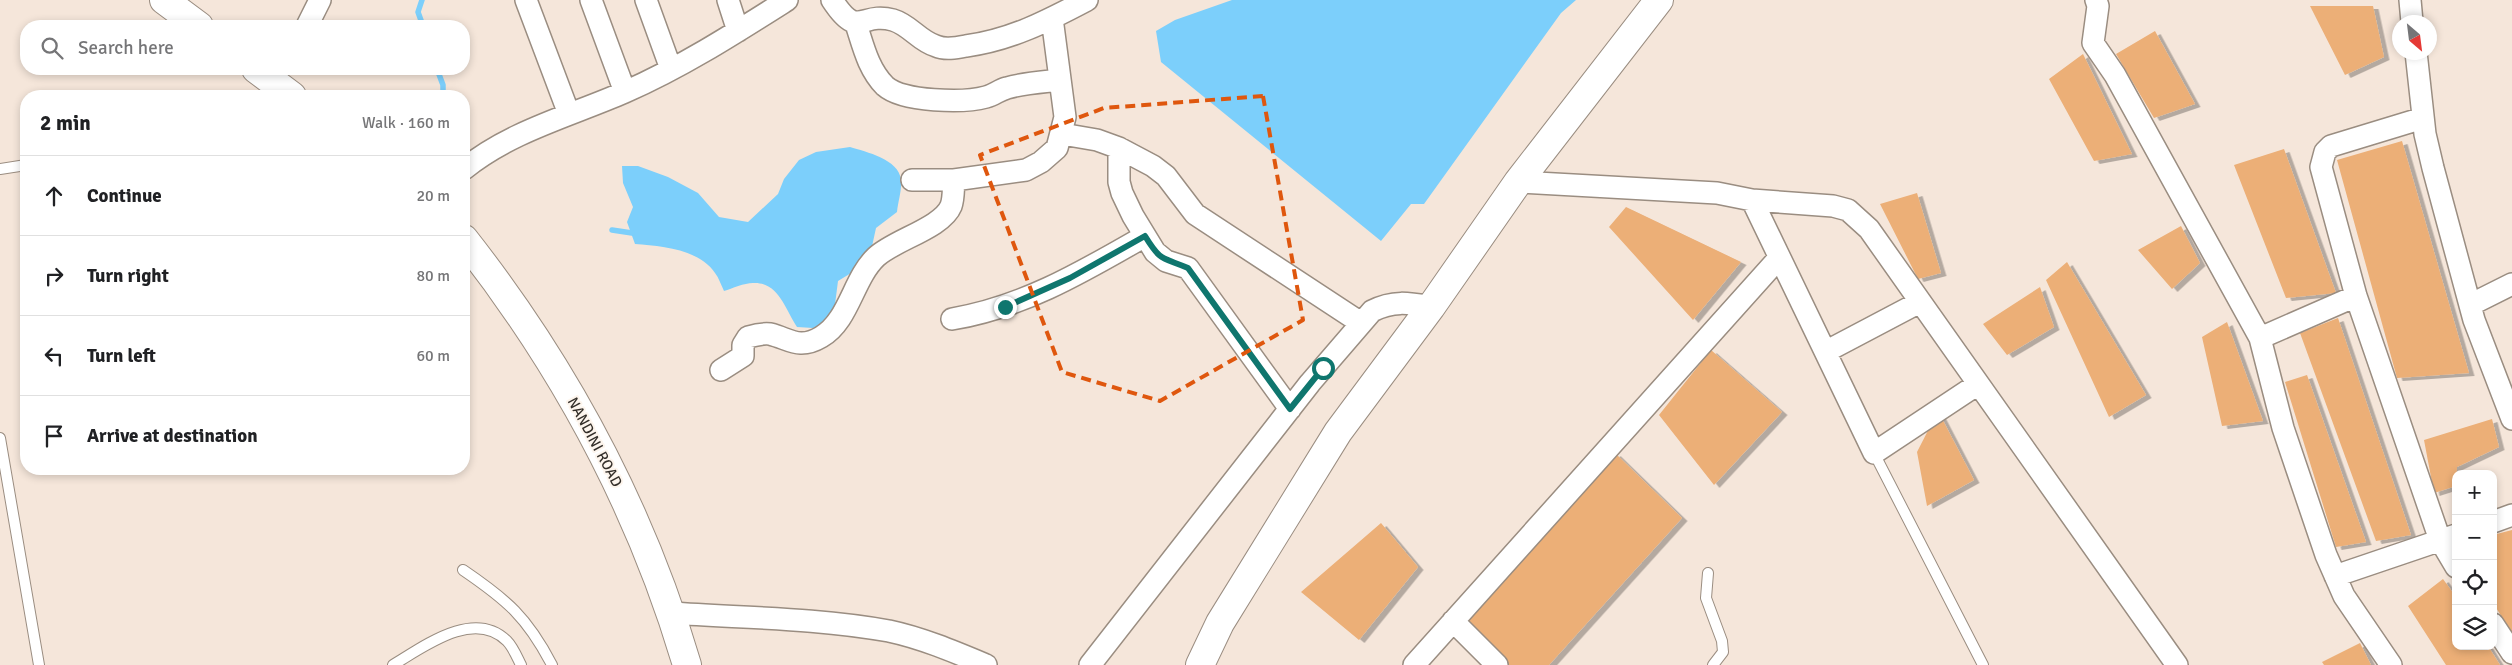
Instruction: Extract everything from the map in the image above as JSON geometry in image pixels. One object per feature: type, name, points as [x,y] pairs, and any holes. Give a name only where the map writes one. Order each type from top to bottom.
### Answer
[{"type":"main road","points":[[164,0],[191,20]]},
{"type":"main road","points":[[1200,665],[1220,623],[1338,432],[1431,307],[1518,182],[1659,0]]},
{"type":"main road","name":"NANDINI ROAD","points":[[470,247],[541,344],[596,439],[632,513],[672,613],[687,665]]},
{"type":"street","points":[[310,20],[320,0]]},
{"type":"street","points":[[526,0],[569,114]]},
{"type":"street","points":[[591,0],[625,92]]},
{"type":"street","points":[[646,0],[671,69]]},
{"type":"street","points":[[728,0],[738,31]]},
{"type":"street","points":[[470,165],[517,135],[625,92],[671,69],[738,31],[787,0]]},
{"type":"street","points":[[832,0],[844,17],[856,24],[868,61],[874,72],[886,86],[901,95],[918,98],[974,99],[991,96],[1006,88],[1060,80]]},
{"type":"street","points":[[856,24],[885,18],[896,21],[920,39],[937,47],[954,48],[1004,39],[1087,0]]},
{"type":"street","points":[[2096,0],[2098,6],[2093,43],[2115,76],[2260,338],[2283,428],[2326,555],[2344,596],[2391,665]]},
{"type":"street","points":[[2410,0],[2411,15]]},
{"type":"street","points":[[912,180],[954,180],[1026,170],[1041,162],[1057,148],[1065,117],[1052,18]]},
{"type":"street","points":[[2417,60],[2423,118],[2433,168],[2470,305],[2507,394],[2512,419]]},
{"type":"street","points":[[2423,118],[2331,146],[2322,158],[2321,167],[2356,296],[2448,537],[2454,560]]},
{"type":"street","points":[[1062,134],[1097,140],[1134,154],[1166,176],[1195,214],[1361,323]]},
{"type":"street","points":[[1119,148],[1119,182],[1122,193],[1155,252],[1166,261],[1188,268],[1290,409]]},
{"type":"street","points":[[721,370],[743,356],[744,345],[748,337],[758,334],[770,334],[791,343],[805,344],[821,337],[835,325],[867,266],[879,254],[932,224],[948,211],[953,198],[954,180]]},
{"type":"street","points":[[1518,182],[1717,193],[1752,200],[1833,206],[1848,210],[1869,229],[2177,665]]},
{"type":"street","points":[[1752,200],[1779,258],[1827,351],[1844,395],[1874,453],[1978,384]]},
{"type":"street","points":[[952,319],[1005,307],[1032,296],[1070,278],[1145,236]]},
{"type":"street","points":[[1414,665],[1779,258]]},
{"type":"street","points":[[2470,305],[2512,284]]},
{"type":"street","points":[[2260,338],[2356,296]]},
{"type":"street","points":[[1090,665],[1290,409],[1372,310],[1386,304],[1404,302],[1431,307]]},
{"type":"street","points":[[1827,351],[1920,302]]},
{"type":"street","points":[[2497,521],[2512,515]]},
{"type":"street","points":[[2335,576],[2448,537]]},
{"type":"street","points":[[672,613],[810,622],[890,631],[937,645],[986,665]]},
{"type":"street","points":[[1453,621],[1497,665]]},
{"type":"street","points":[[2497,630],[2512,653]]},
{"type":"lane","points":[[0,169],[20,166]]},
{"type":"lane","points":[[0,438],[39,665]]},
{"type":"lane","points":[[1874,453],[1982,665]]},
{"type":"lane","points":[[463,570],[498,594],[517,610],[532,629],[552,665]]},
{"type":"lane","points":[[1708,573],[1706,598],[1722,641],[1723,652],[1713,665]]},
{"type":"lane","points":[[393,665],[432,641],[452,632],[475,629],[492,632],[507,641],[521,665]]},
{"type":"highlighted area","points":[[1263,96],[1303,320],[1160,401],[1062,372],[980,155],[1104,108]]},
{"type":"water","points":[[1232,0],[1576,0],[1561,13],[1424,204],[1411,204],[1381,241],[1161,62],[1156,31],[1175,20]]},
{"type":"water","points":[[850,147],[873,154],[888,162],[899,173],[901,188],[897,212],[876,228],[871,251],[861,267],[838,281],[833,320],[813,328],[797,327],[781,299],[763,284],[751,283],[724,291],[719,279],[708,265],[690,254],[668,248],[635,244],[627,222],[633,207],[623,183],[622,166],[638,166],[668,177],[698,193],[719,217],[748,222],[778,194],[784,179],[799,160],[816,152]]},
{"type":"building","points":[[2310,6],[2373,6],[2384,57],[2345,75]]},
{"type":"building","points":[[2155,31],[2195,104],[2154,118],[2116,54]]},
{"type":"building","points":[[2083,54],[2132,154],[2094,161],[2049,79]]},
{"type":"building","points":[[2402,141],[2469,373],[2397,378],[2337,160]]},
{"type":"building","points":[[2284,149],[2336,293],[2286,298],[2234,165]]},
{"type":"building","points":[[1917,193],[1941,273],[1918,279],[1880,204]]},
{"type":"building","points":[[1626,207],[1741,262],[1693,320],[1609,227]]},
{"type":"building","points":[[2181,226],[2200,263],[2172,289],[2138,250]]},
{"type":"building","points":[[2067,262],[2146,395],[2109,417],[2046,280]]},
{"type":"building","points":[[2040,287],[2054,327],[2007,355],[1983,324]]},
{"type":"building","points":[[2338,318],[2411,535],[2376,541],[2300,333]]},
{"type":"building","points":[[2227,322],[2263,421],[2222,426],[2202,337]]},
{"type":"building","points":[[1711,350],[1782,412],[1714,485],[1659,415]]},
{"type":"building","points":[[2307,375],[2366,542],[2336,547],[2285,382]]},
{"type":"building","points":[[1938,411],[1974,480],[1927,506],[1917,452]]},
{"type":"building","points":[[2492,419],[2499,447],[2457,467],[2457,470],[2452,470],[2452,487],[2434,493],[2424,440]]},
{"type":"building","points":[[1615,453],[1682,518],[1549,665],[1509,665],[1464,622]]},
{"type":"building","points":[[1381,523],[1418,567],[1359,640],[1301,592]]},
{"type":"building","points":[[2512,530],[2512,633],[2497,609],[2497,534]]},
{"type":"building","points":[[2443,579],[2452,591],[2452,650],[2491,650],[2500,665],[2446,665],[2408,606]]},
{"type":"building","points":[[2360,643],[2371,665],[2324,665],[2322,662]]},
{"type":"waterway","points":[[421,20],[418,12],[422,0]]},
{"type":"waterway","points":[[439,75],[443,90]]},
{"type":"waterway","points":[[612,230],[632,233]]},
{"type":"route","points":[[1005,307],[1070,278],[1145,236],[1155,252],[1166,261],[1188,268],[1290,409],[1323,368]]}]
